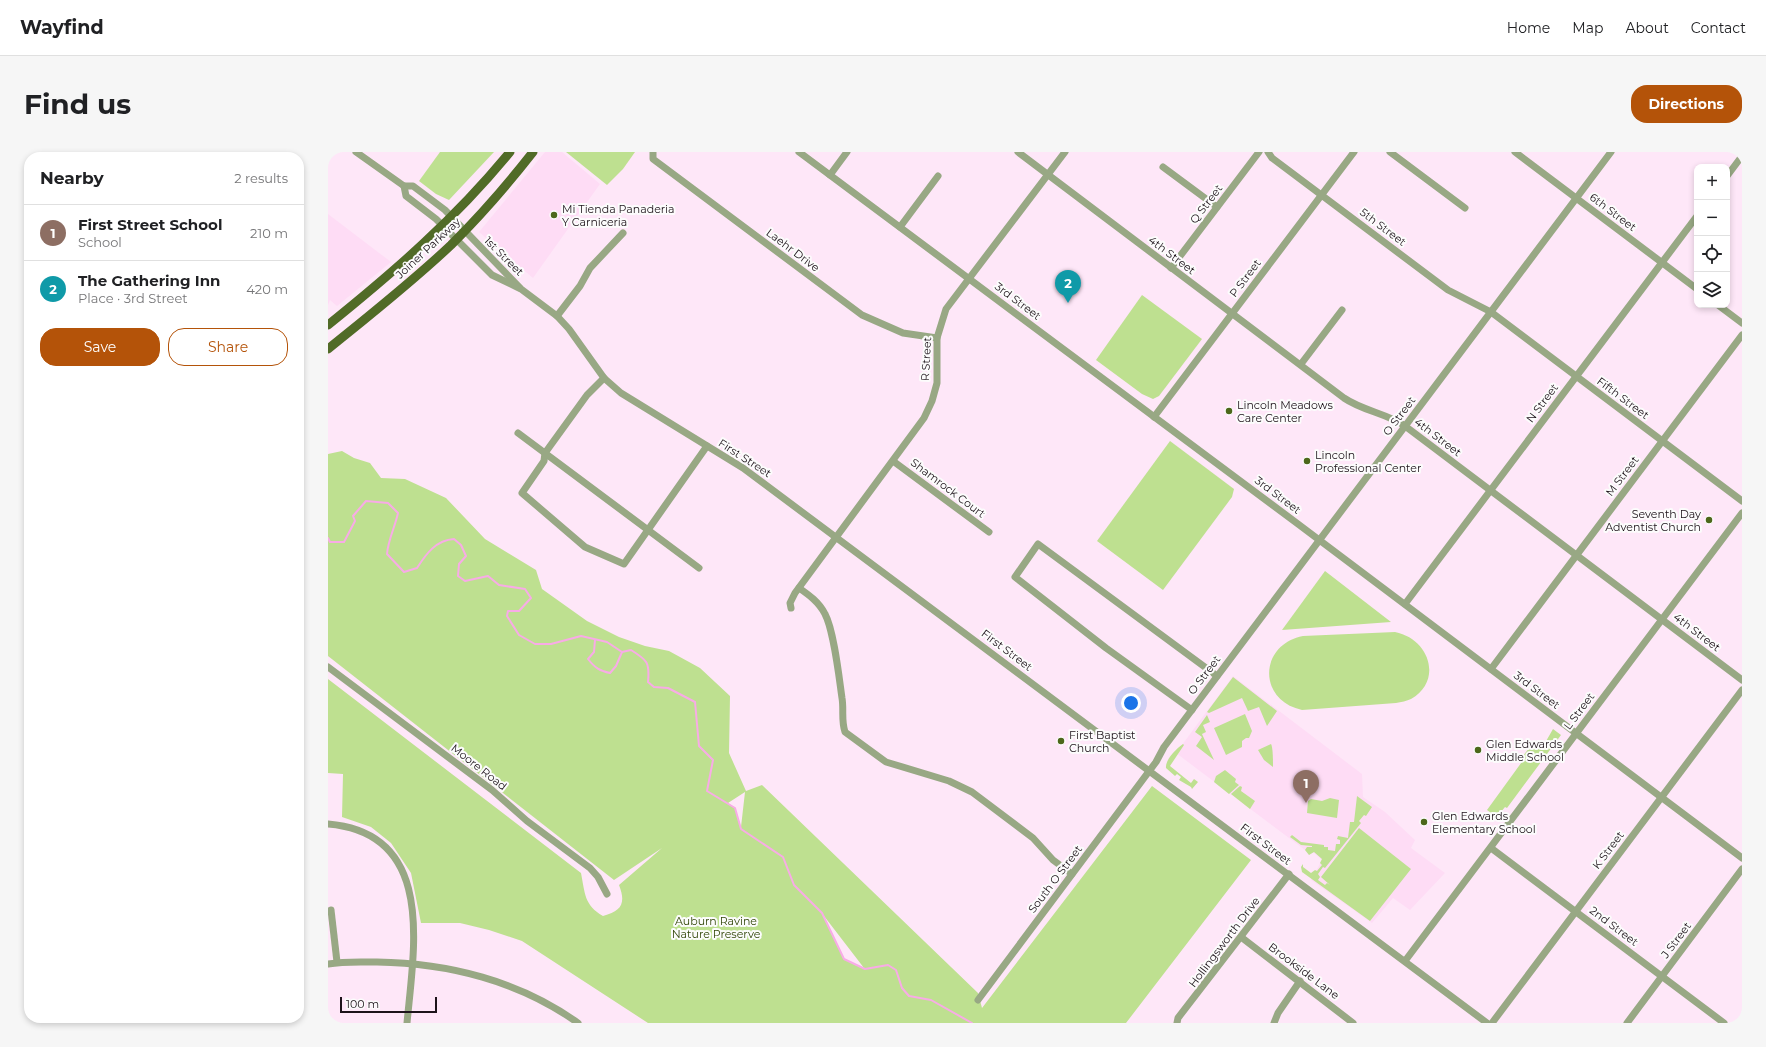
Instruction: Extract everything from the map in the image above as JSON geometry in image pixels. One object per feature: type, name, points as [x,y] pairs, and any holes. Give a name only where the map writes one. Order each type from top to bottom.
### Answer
[{"type":"main road","name":"Joiner Parkway","points":[[328,325],[397,269],[452,218],[510,152]]},
{"type":"main road","name":"Joiner Parkway","points":[[328,349],[405,286],[456,240],[534,152]]},
{"type":"street","name":"1st Street","points":[[356,152],[404,186],[413,186],[445,210],[521,289]]},
{"type":"street","name":"Laehr Drive","points":[[653,152],[652,159],[862,315],[902,333],[937,338]]},
{"type":"street","name":"3rd Street","points":[[799,152],[1320,540],[1742,858]]},
{"type":"street","points":[[830,175],[847,152]]},
{"type":"street","name":"4th Street","points":[[1018,152],[1047,176],[1354,404],[1388,416],[1405,426],[1742,680]]},
{"type":"street","name":"R Street","points":[[791,608],[792,599],[799,588],[917,428],[932,401],[937,383],[937,338],[946,309],[1065,152]]},
{"type":"street","name":"Q Street","points":[[1171,268],[1259,152]]},
{"type":"street","name":"5th Street","points":[[1268,152],[1272,158],[1448,290],[1491,312]]},
{"type":"street","name":"P Street","points":[[1154,417],[1354,152]]},
{"type":"street","points":[[1390,152],[1465,208]]},
{"type":"street","name":"6th Street","points":[[1515,152],[1694,287]]},
{"type":"street","name":"O Street","points":[[1150,771],[1164,747],[1611,152]]},
{"type":"street","points":[[1730,172],[1742,156]]},
{"type":"street","points":[[1163,167],[1217,207]]},
{"type":"street","points":[[900,227],[938,176]]},
{"type":"street","name":"1st Street","points":[[404,186],[406,196],[443,226],[492,275],[521,289]]},
{"type":"street","name":"N Street","points":[[1405,604],[1694,220]]},
{"type":"street","points":[[557,316],[580,286],[590,268],[623,233]]},
{"type":"street","name":"First Street","points":[[521,289],[557,316],[569,329],[604,378],[634,402],[743,468],[1487,1023]]},
{"type":"street","points":[[1722,308],[1742,323]]},
{"type":"street","points":[[1301,364],[1342,310]]},
{"type":"street","name":"Fifth Street","points":[[1491,312],[1742,501]]},
{"type":"street","name":"M Street","points":[[1491,669],[1742,335]]},
{"type":"street","points":[[604,378],[587,395],[545,453],[544,462],[522,493],[585,547],[624,564],[707,446]]},
{"type":"street","points":[[518,433],[699,568]]},
{"type":"street","name":"Shamrock Court","points":[[893,460],[989,532]]},
{"type":"street","name":"L Street","points":[[1405,961],[1742,513]]},
{"type":"street","points":[[1192,710],[1106,648],[1015,576],[1038,544],[1217,676]]},
{"type":"street","points":[[799,588],[814,599],[825,612],[830,624],[842,700],[842,724],[845,732],[886,762],[949,781],[972,792],[1033,838],[1053,860],[1072,874]]},
{"type":"street","name":"Moore Road","points":[[328,667],[492,790],[527,821],[590,868],[598,877],[606,894]]},
{"type":"street","name":"K Street","points":[[1492,1023],[1742,690]]},
{"type":"street","name":"South O Street","points":[[978,1000],[1150,771]]},
{"type":"street","points":[[328,824],[341,825],[365,832],[381,842],[395,856],[404,872],[410,888],[413,928],[412,964],[407,1023]]},
{"type":"street","name":"2nd Street","points":[[1490,848],[1724,1023]]},
{"type":"street","name":"J Street","points":[[1627,1023],[1742,869]]},
{"type":"street","name":"Hollingsworth Drive","points":[[1177,1023],[1178,1018],[1242,937],[1289,874]]},
{"type":"street","points":[[331,910],[337,962]]},
{"type":"street","name":"Brookside Lane","points":[[1242,937],[1353,1023]]},
{"type":"street","points":[[328,964],[337,962],[392,962],[441,967],[476,975],[512,986],[548,1004],[578,1023]]},
{"type":"street","points":[[1274,1023],[1280,1009],[1300,981]]},
{"type":"shaded area","points":[[545,152],[562,152],[600,184],[533,278],[479,232]]},
{"type":"shaded area","points":[[328,214],[391,262],[337,306],[330,300],[328,305]]},
{"type":"shaded area","points":[[1233,676],[1362,774],[1363,797],[1385,812],[1415,840],[1411,848],[1445,873],[1410,910],[1393,898],[1372,923],[1311,880],[1322,860],[1313,852],[1309,853],[1176,753]]},
{"type":"green space","points":[[440,152],[494,152],[449,200],[436,194],[419,181]]},
{"type":"green space","points":[[566,152],[635,152],[623,169],[607,185]]},
{"type":"green space","points":[[1142,295],[1202,339],[1159,396],[1153,399],[1142,394],[1096,360]]},
{"type":"green space","points":[[1170,441],[1234,489],[1232,497],[1163,590],[1097,541]]},
{"type":"green space","name":"Auburn Ravine Nature Preserve","points":[[342,451],[354,458],[370,463],[381,478],[405,479],[446,498],[485,539],[536,570],[542,589],[587,621],[619,637],[645,646],[669,651],[700,668],[730,696],[729,753],[746,791],[762,785],[978,993],[982,1008],[1152,786],[1251,860],[1126,1023],[648,1023],[522,941],[489,930],[460,923],[421,923],[411,873],[391,843],[371,827],[342,817],[343,774],[328,773],[328,679],[581,873],[586,898],[592,907],[603,916],[614,912],[621,905],[622,897],[619,885],[662,848],[614,880],[328,656],[328,454]],"holes":[[[745,792],[741,827],[735,808],[728,803]],[[824,916],[864,968],[844,959]]]},
{"type":"green space","points":[[1325,571],[1391,622],[1282,630]]},
{"type":"green space","points":[[1395,632],[1407,636],[1417,643],[1424,652],[1428,661],[1429,672],[1427,682],[1421,691],[1409,700],[1396,703],[1302,710],[1288,705],[1277,696],[1271,685],[1269,673],[1271,661],[1278,650],[1288,641],[1303,636]]},
{"type":"green space","points":[[1233,677],[1277,711],[1267,726],[1259,707],[1248,711],[1242,698],[1209,713],[1207,712]]},
{"type":"green space","points":[[1245,714],[1252,731],[1249,738],[1242,741],[1242,747],[1226,755],[1214,728]]},
{"type":"green space","points":[[1207,715],[1210,722],[1203,725],[1206,732],[1202,734],[1214,760],[1196,746],[1202,737],[1195,732]]},
{"type":"green space","points":[[1553,729],[1561,735],[1507,808],[1505,807],[1500,813],[1494,815],[1487,810],[1524,759],[1522,757],[1532,742],[1539,747],[1543,742],[1545,743]]},
{"type":"green space","points":[[1183,744],[1184,745],[1170,766],[1191,783],[1194,779],[1198,782],[1192,789],[1179,780],[1181,777],[1177,774],[1175,776],[1166,768],[1169,758]]},
{"type":"green space","points":[[1271,744],[1273,751],[1273,767],[1264,760],[1258,750]]},
{"type":"green space","points":[[1225,770],[1236,779],[1235,782],[1239,785],[1229,794],[1214,782],[1216,776]]},
{"type":"green space","points":[[1240,786],[1242,787],[1241,791],[1255,801],[1250,809],[1231,794]]},
{"type":"green space","points":[[1357,796],[1372,807],[1366,816],[1364,815],[1359,821],[1361,823],[1325,868],[1323,867],[1318,874],[1320,877],[1318,880],[1325,885],[1327,883],[1330,885],[1321,877],[1359,828],[1411,869],[1370,921],[1302,872],[1301,867],[1303,864],[1303,867],[1311,873],[1315,870],[1317,871],[1322,865],[1320,863],[1322,859],[1314,852],[1309,855],[1305,850],[1307,847],[1312,846],[1301,845],[1290,837],[1292,835],[1301,842],[1324,845],[1324,847],[1328,847],[1328,850],[1335,851],[1336,844],[1340,844],[1340,840],[1337,839],[1338,836],[1348,838],[1350,822],[1354,822]]},
{"type":"green space","points":[[1330,798],[1339,800],[1337,818],[1307,813],[1308,801],[1311,799],[1322,801]]},
{"type":"waterway","points":[[328,538],[330,542],[344,542],[355,521],[353,516],[366,501],[388,503],[398,513],[387,554],[404,572],[417,568],[428,553],[437,545],[454,539],[461,545],[466,556],[459,564],[458,576],[465,581],[488,576],[499,585],[525,589],[531,598],[519,611],[508,611],[507,616],[519,635],[535,644],[551,644],[581,636],[607,642],[622,652],[631,650],[641,656],[648,666],[648,682],[654,687],[668,688],[695,702],[699,746],[713,760],[707,791],[735,808],[741,829],[783,857],[794,885],[822,913],[844,959],[865,969],[888,965],[896,970],[902,988],[909,996],[931,1000],[972,1023]]},
{"type":"waterway","points":[[595,640],[594,652],[588,659],[600,670],[610,673],[616,666],[622,652]]},
{"type":"place","name":"Mi Tienda Panaderia Y Carniceria","points":[[554,215]]},
{"type":"place","name":"The Gathering Inn","points":[[1068,303]]},
{"type":"place","name":"Lincoln Meadows Care Center","points":[[1229,411]]},
{"type":"place","name":"Lincoln Professional Center","points":[[1307,461]]},
{"type":"place","name":"Seventh Day Adventist Church","points":[[1709,520]]},
{"type":"place","name":"First Baptist Church","points":[[1061,741]]},
{"type":"place","name":"Glen Edwards Middle School","points":[[1478,750]]},
{"type":"place","name":"First Street School","points":[[1306,803]]},
{"type":"place","name":"Glen Edwards Elementary School","points":[[1424,822]]}]
